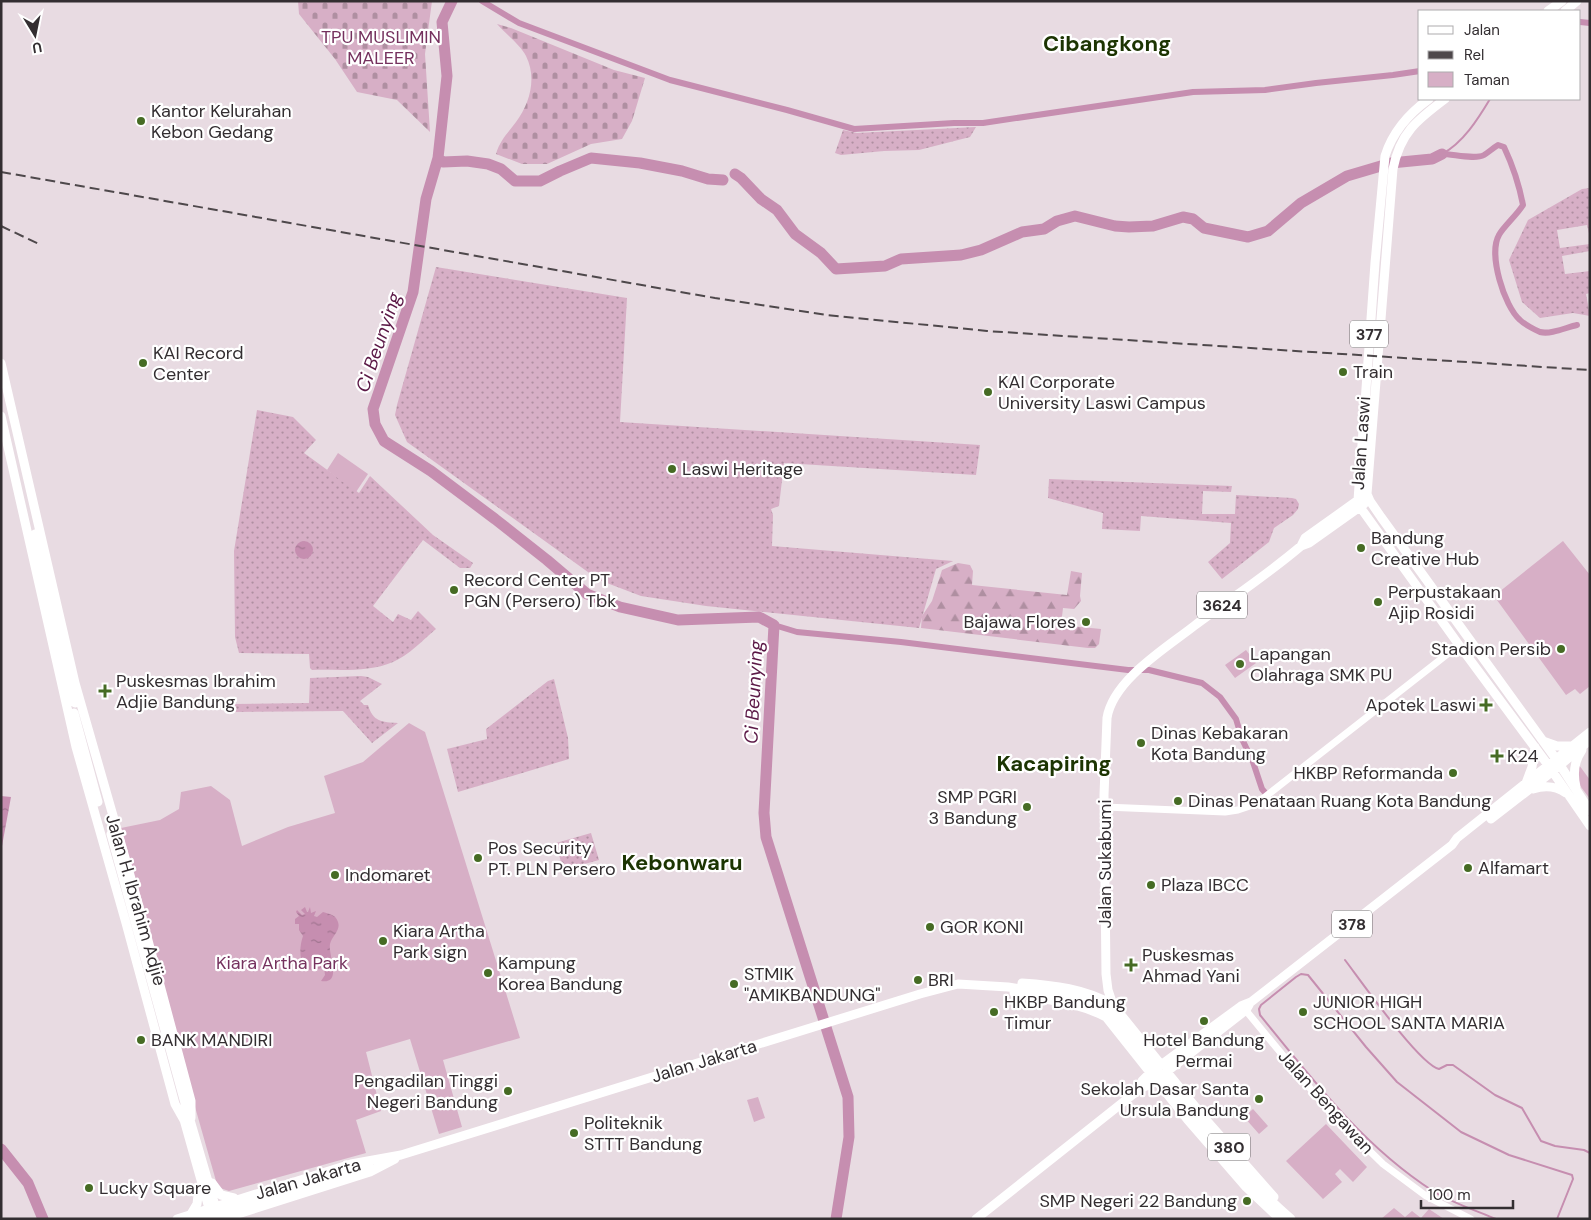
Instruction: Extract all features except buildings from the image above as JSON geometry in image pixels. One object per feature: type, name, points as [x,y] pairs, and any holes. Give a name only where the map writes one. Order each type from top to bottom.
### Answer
[{"type":"main road","points":[[1548,10],[1562,1]]},
{"type":"main road","points":[[1566,10],[1577,1]]},
{"type":"main road","name":"Jalan Laswi","points":[[1428,100],[1403,121],[1390,142],[1385,156],[1366,370],[1359,503],[1459,646],[1538,744],[1574,794]]},
{"type":"main road","name":"Jalan Laswi","points":[[1444,100],[1412,126],[1404,136],[1396,155],[1393,169],[1368,497],[1538,744]]},
{"type":"main road","name":"Jalan H. Ibrahim Adjie","points":[[1,362],[65,637],[76,746],[187,1119],[212,1207],[212,1219]]},
{"type":"main road","points":[[1,385],[69,685]]},
{"type":"main road","name":"Jalan H. Ibrahim Adjie","points":[[1,414],[51,639],[69,685],[134,904],[185,1103],[187,1119]]},
{"type":"main road","name":"Jalan Sukabumi","points":[[1113,1005],[1108,990],[1106,974],[1105,807],[1108,711],[1118,692],[1144,664],[1301,546],[1309,543],[1368,497]]},
{"type":"main road","points":[[52,612],[65,637]]},
{"type":"main road","points":[[51,639],[52,612]]},
{"type":"main road","name":"Jalan H. Ibrahim Adjie","points":[[69,685],[135,945]]},
{"type":"main road","name":"Jalan H. Ibrahim Adjie","points":[[74,707],[134,904]]},
{"type":"main road","points":[[1554,765],[1572,746],[1590,732]]},
{"type":"main road","points":[[1554,765],[1589,740]]},
{"type":"main road","points":[[1589,740],[1578,755],[1574,767],[1574,794],[1590,826]]},
{"type":"main road","points":[[1572,746],[1538,744],[1526,788],[1546,786],[1574,794],[1590,811]]},
{"type":"main road","name":"378","points":[[1155,1079],[1168,1071],[1244,1007],[1452,845],[1457,838],[1526,788],[1554,765]]},
{"type":"main road","points":[[1092,994],[1102,986],[1106,974]]},
{"type":"main road","name":"Jalan Jakarta","points":[[1008,987],[1015,983],[1053,986],[1092,994],[1113,1005],[1168,1071]]},
{"type":"main road","name":"Jalan Jakarta","points":[[196,1216],[212,1207],[238,1198],[351,1164],[402,1155],[950,985],[971,984],[1078,997],[1104,1007],[1115,1017],[1194,1116],[1260,1191],[1292,1219]]},
{"type":"main road","name":"Jalan Jakarta","points":[[1008,987],[1014,993],[1093,1010],[1106,1017],[1155,1079]]},
{"type":"main road","name":"380","points":[[1168,1071],[1207,1121],[1292,1219]]},
{"type":"main road","points":[[976,1219],[1141,1088],[1146,1087],[1155,1079]]},
{"type":"main road","name":"380","points":[[1155,1079],[1246,1187],[1280,1219]]},
{"type":"main road","points":[[177,1219],[196,1216],[347,1173],[402,1155]]},
{"type":"main road","name":"Jalan Jakarta","points":[[220,1219],[370,1172],[402,1155]]},
{"type":"main road","points":[[196,1216],[202,1173]]},
{"type":"main road","points":[[202,1173],[220,1196],[238,1198],[234,1216]]},
{"type":"main road","name":"Jalan H. Ibrahim Adjie","points":[[212,1207],[220,1219]]},
{"type":"street","points":[[1,414],[13,410]]},
{"type":"street","points":[[1105,807],[1225,812],[1248,807],[1264,798],[1459,646]]},
{"type":"street","name":"Jalan Bengawan","points":[[1244,1007],[1328,1110],[1383,1164],[1426,1196],[1471,1219]]},
{"type":"green space","name":"TPU MUSLIMIN MALEER","points":[[298,1],[432,1],[425,54],[430,132],[397,100],[357,92],[335,59],[299,14]]},
{"type":"green space","points":[[497,24],[614,70],[645,78],[632,121],[622,139],[591,144],[547,164],[522,164],[496,154],[502,141],[525,107],[531,82],[529,64],[524,52]]},
{"type":"green space","points":[[976,127],[970,137],[919,150],[841,155],[835,153],[843,130],[857,133]]},
{"type":"green space","points":[[1590,188],[1590,238],[1587,225],[1557,230],[1560,248],[1590,244],[1590,251],[1562,256],[1565,274],[1590,271],[1590,293],[1586,294],[1590,316],[1573,313],[1540,318],[1522,302],[1509,260],[1528,220],[1582,189]]},
{"type":"green space","points":[[436,267],[627,298],[620,422],[980,445],[976,475],[784,463],[779,506],[771,509],[773,515],[772,546],[953,561],[936,569],[919,628],[706,606],[641,596],[599,580],[407,442],[395,415]]},
{"type":"green space","points":[[257,410],[293,417],[316,440],[304,453],[359,493],[370,476],[433,535],[473,563],[470,568],[460,568],[423,540],[373,606],[393,622],[398,614],[411,620],[418,611],[436,629],[399,659],[373,668],[312,670],[310,668],[309,654],[239,653],[235,637],[234,551]]},
{"type":"green space","points":[[338,453],[368,474],[356,492],[327,470]]},
{"type":"green space","points":[[1049,479],[1232,486],[1231,492],[1203,491],[1202,514],[1235,514],[1236,495],[1292,498],[1296,499],[1299,504],[1298,509],[1293,515],[1274,528],[1269,542],[1222,579],[1208,562],[1230,543],[1231,523],[1141,516],[1140,531],[1102,529],[1103,513],[1048,498]]},
{"type":"green space","name":"Stadion Persib","points":[[1563,541],[1590,575],[1590,686],[1580,694],[1575,689],[1566,695],[1494,596]]},
{"type":"green space","points":[[958,563],[970,565],[973,571],[972,585],[1067,595],[1071,571],[1082,573],[1081,601],[1074,609],[1063,608],[1061,625],[1101,629],[1099,644],[1095,648],[1088,648],[921,628],[922,616],[932,601],[942,570]]},
{"type":"green space","name":"Lapangan Olahraga SMK PU","points":[[1246,650],[1256,663],[1235,678],[1225,665]]},
{"type":"green space","points":[[368,677],[382,684],[360,701],[364,705],[368,705],[375,718],[398,723],[372,743],[343,711],[234,712],[234,704],[309,703],[310,678]]},
{"type":"green space","points":[[554,679],[568,738],[569,759],[458,792],[447,749],[487,739],[486,729],[548,681]]},
{"type":"green space","name":"Kiara Artha Park","points":[[409,723],[425,732],[520,1038],[443,1060],[462,1127],[439,1134],[410,1039],[366,1052],[381,1111],[356,1120],[366,1153],[229,1191],[220,1188],[216,1181],[169,1015],[121,828],[160,820],[179,809],[181,792],[211,786],[230,800],[242,846],[288,827],[335,813],[324,776],[363,762]]},
{"type":"green space","points":[[1579,765],[1590,780],[1590,799],[1578,783]]},
{"type":"green space","points":[[591,833],[599,860],[563,870],[556,843]]},
{"type":"green space","points":[[758,1097],[765,1118],[754,1122],[747,1100]]},
{"type":"green space","points":[[1253,1109],[1268,1126],[1259,1134],[1244,1117]]},
{"type":"green space","points":[[1326,1124],[1367,1167],[1353,1182],[1340,1169],[1335,1174],[1342,1182],[1323,1199],[1286,1161]]},
{"type":"green space","points":[[1394,1208],[1405,1217],[1412,1211],[1421,1218],[1429,1209],[1444,1219],[1381,1219]]},
{"type":"water","points":[[304,541],[310,544],[313,550],[310,556],[304,559],[298,556],[295,550],[298,544]]},
{"type":"water","points":[[1,796],[11,797],[2,846],[1,846]]},
{"type":"water","points":[[305,907],[307,912],[310,907],[311,913],[316,911],[314,916],[317,917],[323,912],[334,916],[339,925],[330,944],[333,974],[328,981],[321,981],[325,975],[324,967],[310,970],[302,962],[300,950],[303,936],[299,930],[299,924],[295,924],[295,919],[299,916],[296,912],[297,910],[302,915],[305,914],[301,910]]},
{"type":"waterway","name":"Ci Beunying","points":[[452,1],[442,22],[447,76],[438,158],[426,199],[413,292],[373,409],[375,424],[384,441],[431,471],[495,519],[587,594],[620,607],[678,620],[759,617],[774,625],[764,813],[766,837],[848,1097],[849,1137],[836,1219]]},
{"type":"waterway","points":[[482,1],[519,23],[670,80],[854,129],[983,123],[1193,92],[1265,90],[1418,71]]},
{"type":"waterway","points":[[1581,22],[1590,23]]},
{"type":"waterway","points":[[1442,154],[1457,144],[1489,100]]},
{"type":"waterway","points":[[1442,154],[1475,157],[1484,155],[1498,145],[1504,147],[1520,190],[1523,205],[1501,232],[1496,244],[1495,254],[1503,292],[1520,320],[1540,332],[1544,333],[1577,325]]},
{"type":"waterway","points":[[735,174],[761,199],[777,210],[795,234],[821,253],[836,269],[885,266],[901,259],[961,255],[981,250],[1022,232],[1044,229],[1057,221],[1075,216],[1115,226],[1129,227],[1153,226],[1183,217],[1193,219],[1204,228],[1248,237],[1268,231],[1301,203],[1347,176],[1391,163],[1432,159],[1442,154]]},
{"type":"waterway","points":[[438,158],[443,162],[467,161],[488,164],[501,169],[515,181],[540,181],[591,158],[640,163],[682,171],[708,179],[723,180]]},
{"type":"waterway","points":[[774,625],[797,632],[901,642],[1128,670],[1149,670],[1202,683],[1220,697],[1236,719],[1262,789],[1274,803]]},
{"type":"waterway","points":[[1345,960],[1405,1038],[1430,1064],[1439,1069],[1447,1065],[1453,1065],[1495,1095],[1522,1108],[1541,1141],[1555,1146],[1584,1150],[1590,1153]]},
{"type":"waterway","points":[[1496,1219],[1455,1203],[1433,1191],[1384,1154],[1340,1110],[1299,1063],[1260,1015],[1259,1009],[1261,1005],[1296,977],[1301,974],[1308,975],[1397,1082],[1461,1132],[1509,1155],[1572,1175],[1573,1179],[1557,1219]]},
{"type":"waterway","points":[[1,1149],[28,1183],[43,1219]]},
{"type":"railway","points":[[1,172],[715,298],[827,315],[987,331],[1590,370]]},
{"type":"railway","points":[[1,226],[41,245]]},
{"type":"place","name":"Kantor Kelurahan Kebon Gedang","points":[[141,121]]},
{"type":"place","name":"KAI Record Center","points":[[143,363]]},
{"type":"place","name":"Train","points":[[1343,372]]},
{"type":"place","name":"KAI Corporate University Laswi Campus","points":[[988,392]]},
{"type":"place","name":"Laswi Heritage","points":[[672,469]]},
{"type":"place","name":"Bandung Creative Hub","points":[[1361,548]]},
{"type":"place","name":"Record Center PT PGN (Persero) Tbk","points":[[454,590]]},
{"type":"place","name":"Perpustakaan Ajip Rosidi","points":[[1378,602]]},
{"type":"place","name":"Bajawa Flores","points":[[1086,622]]},
{"type":"place","name":"Stadion Persib","points":[[1561,649]]},
{"type":"place","name":"Lapangan Olahraga SMK PU","points":[[1240,664]]},
{"type":"place","name":"Puskesmas Ibrahim Adjie Bandung","points":[[105,691]]},
{"type":"place","name":"Apotek Laswi","points":[[1486,705]]},
{"type":"place","name":"Dinas Kebakaran Kota Bandung","points":[[1141,743]]},
{"type":"place","name":"K24","points":[[1497,756]]},
{"type":"place","name":"HKBP Reformanda","points":[[1453,773]]},
{"type":"place","name":"Dinas Penataan Ruang Kota Bandung","points":[[1178,801]]},
{"type":"place","name":"SMP PGRI 3 Bandung","points":[[1027,807]]},
{"type":"place","name":"Pos Security PT. PLN Persero","points":[[478,858]]},
{"type":"place","name":"Alfamart","points":[[1468,868]]},
{"type":"place","name":"Indomaret","points":[[335,875]]},
{"type":"place","name":"Plaza IBCC","points":[[1151,885]]},
{"type":"place","name":"GOR KONI","points":[[930,927]]},
{"type":"place","name":"Kiara Artha Park sign","points":[[383,941]]},
{"type":"place","name":"Puskesmas Ahmad Yani","points":[[1131,965]]},
{"type":"place","name":"Kampung Korea Bandung","points":[[488,973]]},
{"type":"place","name":"BRI","points":[[918,980]]},
{"type":"place","name":"STMIK \"AMIKBANDUNG\"","points":[[734,984]]},
{"type":"place","name":"HKBP Bandung Timur","points":[[994,1012]]},
{"type":"place","name":"JUNIOR HIGH SCHOOL SANTA MARIA","points":[[1303,1012]]},
{"type":"place","name":"Hotel Bandung Permai","points":[[1204,1021]]},
{"type":"place","name":"BANK MANDIRI","points":[[141,1040]]},
{"type":"place","name":"Pengadilan Tinggi Negeri Bandung","points":[[508,1091]]},
{"type":"place","name":"Sekolah Dasar Santa Ursula Bandung","points":[[1259,1099]]},
{"type":"place","name":"Politeknik STTT Bandung","points":[[574,1133]]},
{"type":"place","name":"Lucky Square","points":[[89,1188]]},
{"type":"place","name":"SMP Negeri 22 Bandung","points":[[1247,1201]]},
{"type":"district","name":"Cibangkong","points":[[1107,43]]},
{"type":"district","name":"Kacapiring","points":[[1054,763]]},
{"type":"district","name":"Kebonwaru","points":[[682,862]]}]
